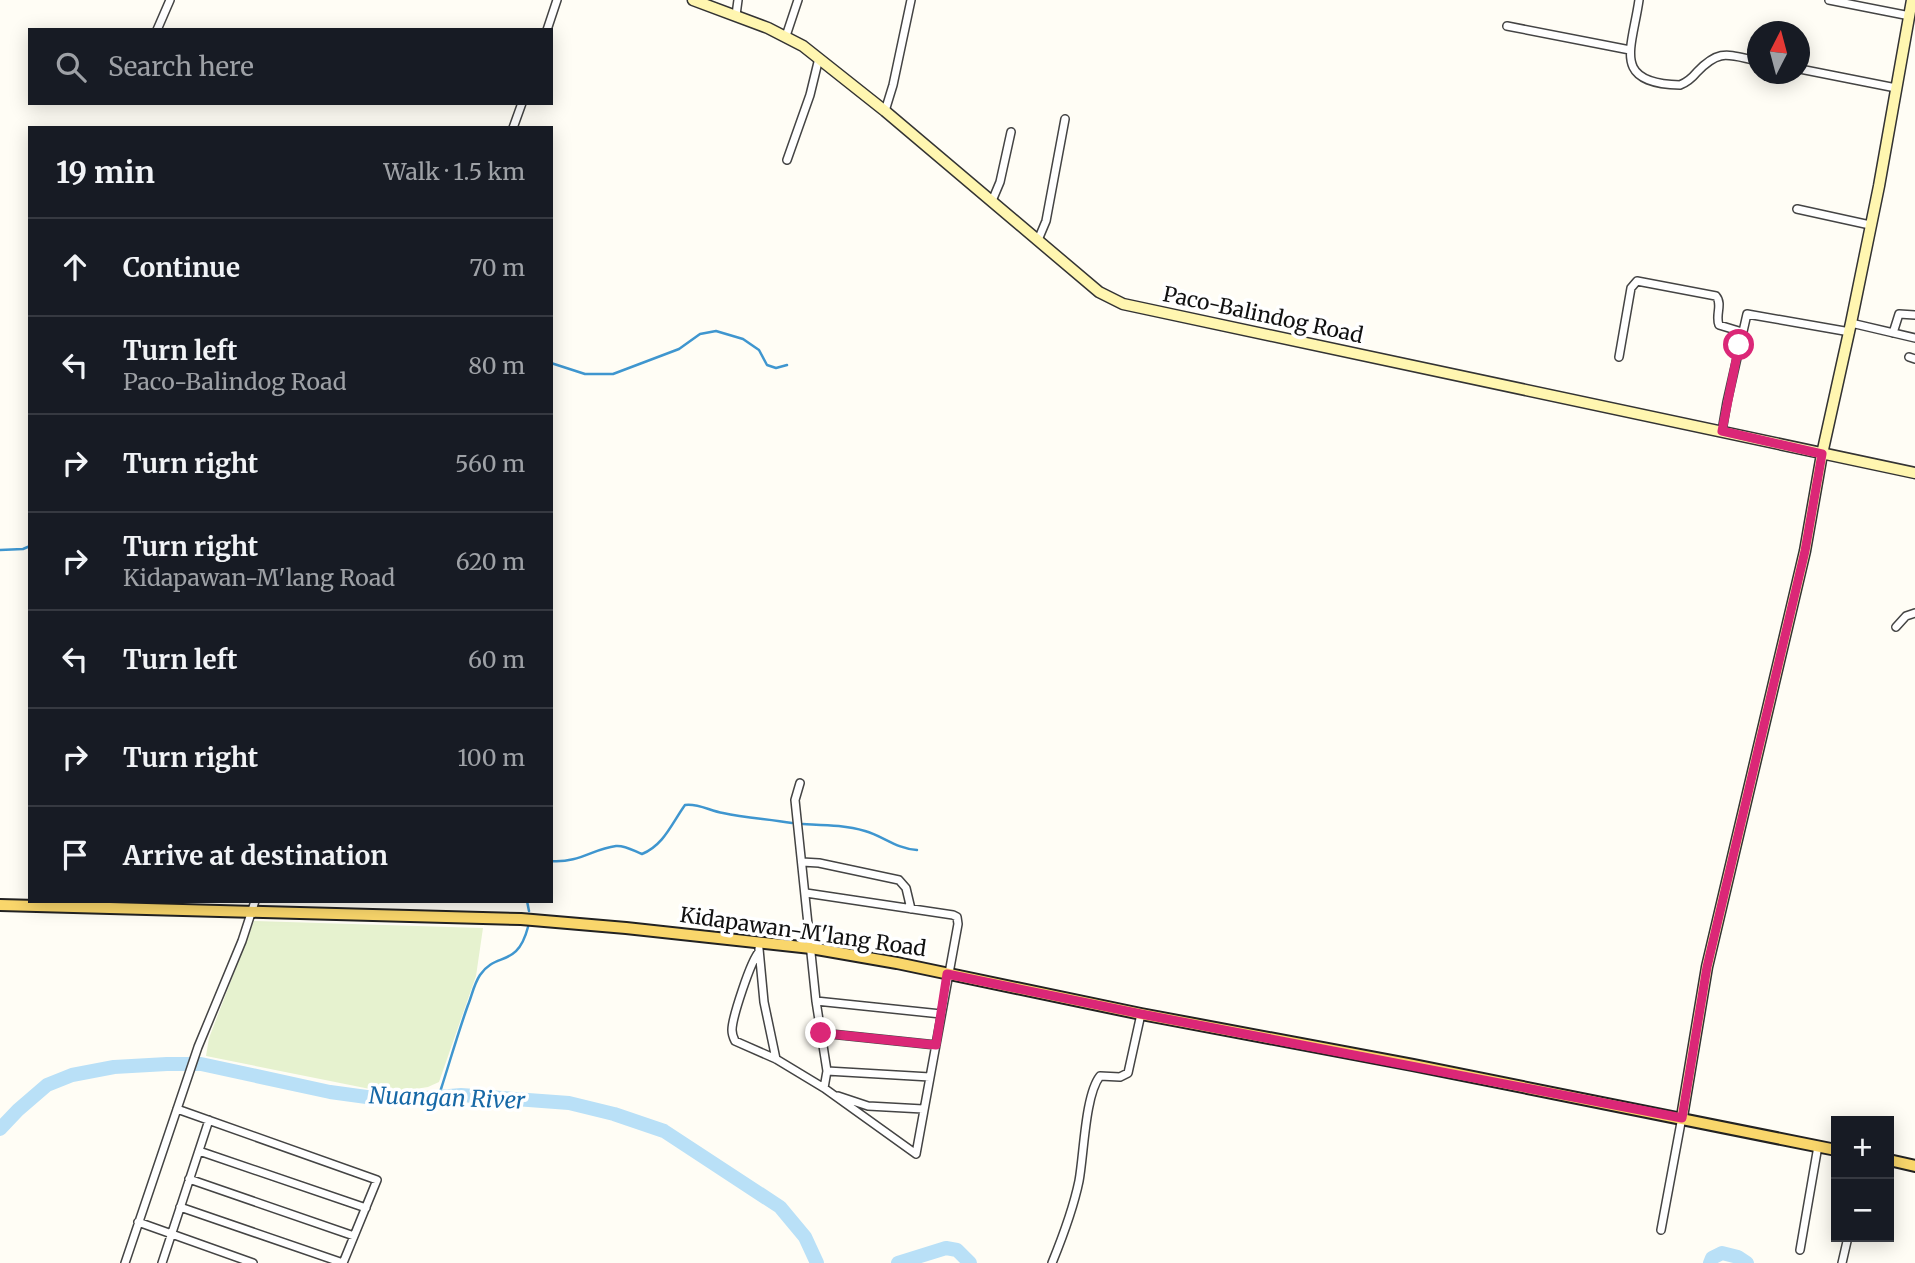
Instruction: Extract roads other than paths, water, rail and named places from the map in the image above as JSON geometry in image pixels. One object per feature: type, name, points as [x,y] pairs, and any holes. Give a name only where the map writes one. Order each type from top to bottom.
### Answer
[{"type":"main road","name":"Kidapawan-M'lang Road","points":[[0,905],[254,906],[521,919],[759,947],[811,948],[1831,1149]]},
{"type":"main road","points":[[1894,1161],[1915,1166]]},
{"type":"street","points":[[158,28],[170,0]]},
{"type":"street","points":[[548,28],[557,0]]},
{"type":"street","name":"Paco-Balindog Road","points":[[693,0],[786,36],[819,58],[1098,292],[1123,304],[1915,473]]},
{"type":"street","points":[[736,15],[738,0]]},
{"type":"street","points":[[885,111],[911,0]]},
{"type":"street","points":[[1639,0],[1630,50],[1631,65],[1638,76],[1673,84],[1685,83],[1712,57],[1720,55],[1747,59]]},
{"type":"street","points":[[1829,0],[1910,16]]},
{"type":"street","points":[[1661,1230],[1707,967],[1805,551],[1912,0]]},
{"type":"street","points":[[786,36],[796,1]]},
{"type":"street","points":[[1507,26],[1630,50]]},
{"type":"street","points":[[787,159],[810,95],[819,58]]},
{"type":"street","points":[[1810,71],[1896,88]]},
{"type":"street","points":[[514,126],[521,105]]},
{"type":"street","points":[[1038,240],[1046,222],[1065,119]]},
{"type":"street","points":[[992,201],[1000,182],[1011,132]]},
{"type":"street","points":[[1797,209],[1870,225]]},
{"type":"street","points":[[1619,357],[1631,288],[1637,281],[1716,296],[1720,303],[1717,318],[1719,325],[1742,332]]},
{"type":"street","points":[[1722,431],[1745,316],[1749,313],[1915,338]]},
{"type":"street","points":[[1893,333],[1899,314],[1915,315]]},
{"type":"street","points":[[1896,627],[1906,615],[1915,613]]},
{"type":"street","points":[[800,783],[795,800],[827,1090]]},
{"type":"street","points":[[802,862],[819,863],[899,880],[906,888],[911,909]]},
{"type":"street","points":[[759,947],[750,968],[732,1034],[735,1041],[776,1059],[827,1090],[916,1154],[958,924],[957,917],[806,893]]},
{"type":"street","points":[[125,1263],[198,1047],[254,906]]},
{"type":"street","points":[[759,947],[764,1002],[776,1059]]},
{"type":"street","points":[[816,1001],[941,1014]]},
{"type":"street","points":[[1052,1263],[1066,1230],[1079,1181],[1092,1091],[1100,1076],[1120,1077],[1128,1073],[1141,1014]]},
{"type":"street","points":[[821,1033],[936,1045]]},
{"type":"street","points":[[827,1071],[930,1077]]},
{"type":"street","points":[[827,1090],[867,1106],[923,1109]]},
{"type":"street","points":[[177,1109],[377,1180],[343,1263],[180,1207]]},
{"type":"street","points":[[162,1263],[209,1120]]},
{"type":"street","points":[[1800,1250],[1818,1146]]},
{"type":"street","points":[[199,1151],[366,1209]]},
{"type":"street","points":[[189,1179],[354,1236]]},
{"type":"street","points":[[138,1222],[253,1263]]},
{"type":"street","points":[[1842,1263],[1847,1242]]},
{"type":"waterway","points":[[553,364],[585,374],[613,374],[679,349],[700,334],[716,331],[743,339],[759,350],[767,365],[776,368],[787,365]]},
{"type":"waterway","points":[[0,550],[28,547]]},
{"type":"waterway","points":[[553,861],[570,860],[616,846],[642,854],[662,839],[685,805],[792,823]]},
{"type":"waterway","points":[[803,824],[857,829],[917,850]]},
{"type":"waterway","points":[[527,903],[529,911]]},
{"type":"waterway","points":[[435,1096],[441,1089],[478,978],[486,968],[518,949],[528,927]]},
{"type":"waterway","name":"Nuangan River","points":[[0,1129],[47,1085],[72,1075],[114,1067],[167,1064],[201,1064],[330,1092],[374,1098],[403,1100],[461,1095],[569,1103],[614,1114],[664,1131],[780,1207],[805,1237],[817,1263]]},
{"type":"waterway","name":"Nuangan River","points":[[898,1263],[946,1248],[957,1250],[970,1263]]},
{"type":"waterway","name":"Nuangan River","points":[[1710,1263],[1712,1258],[1722,1253],[1738,1257],[1747,1263]]}]
